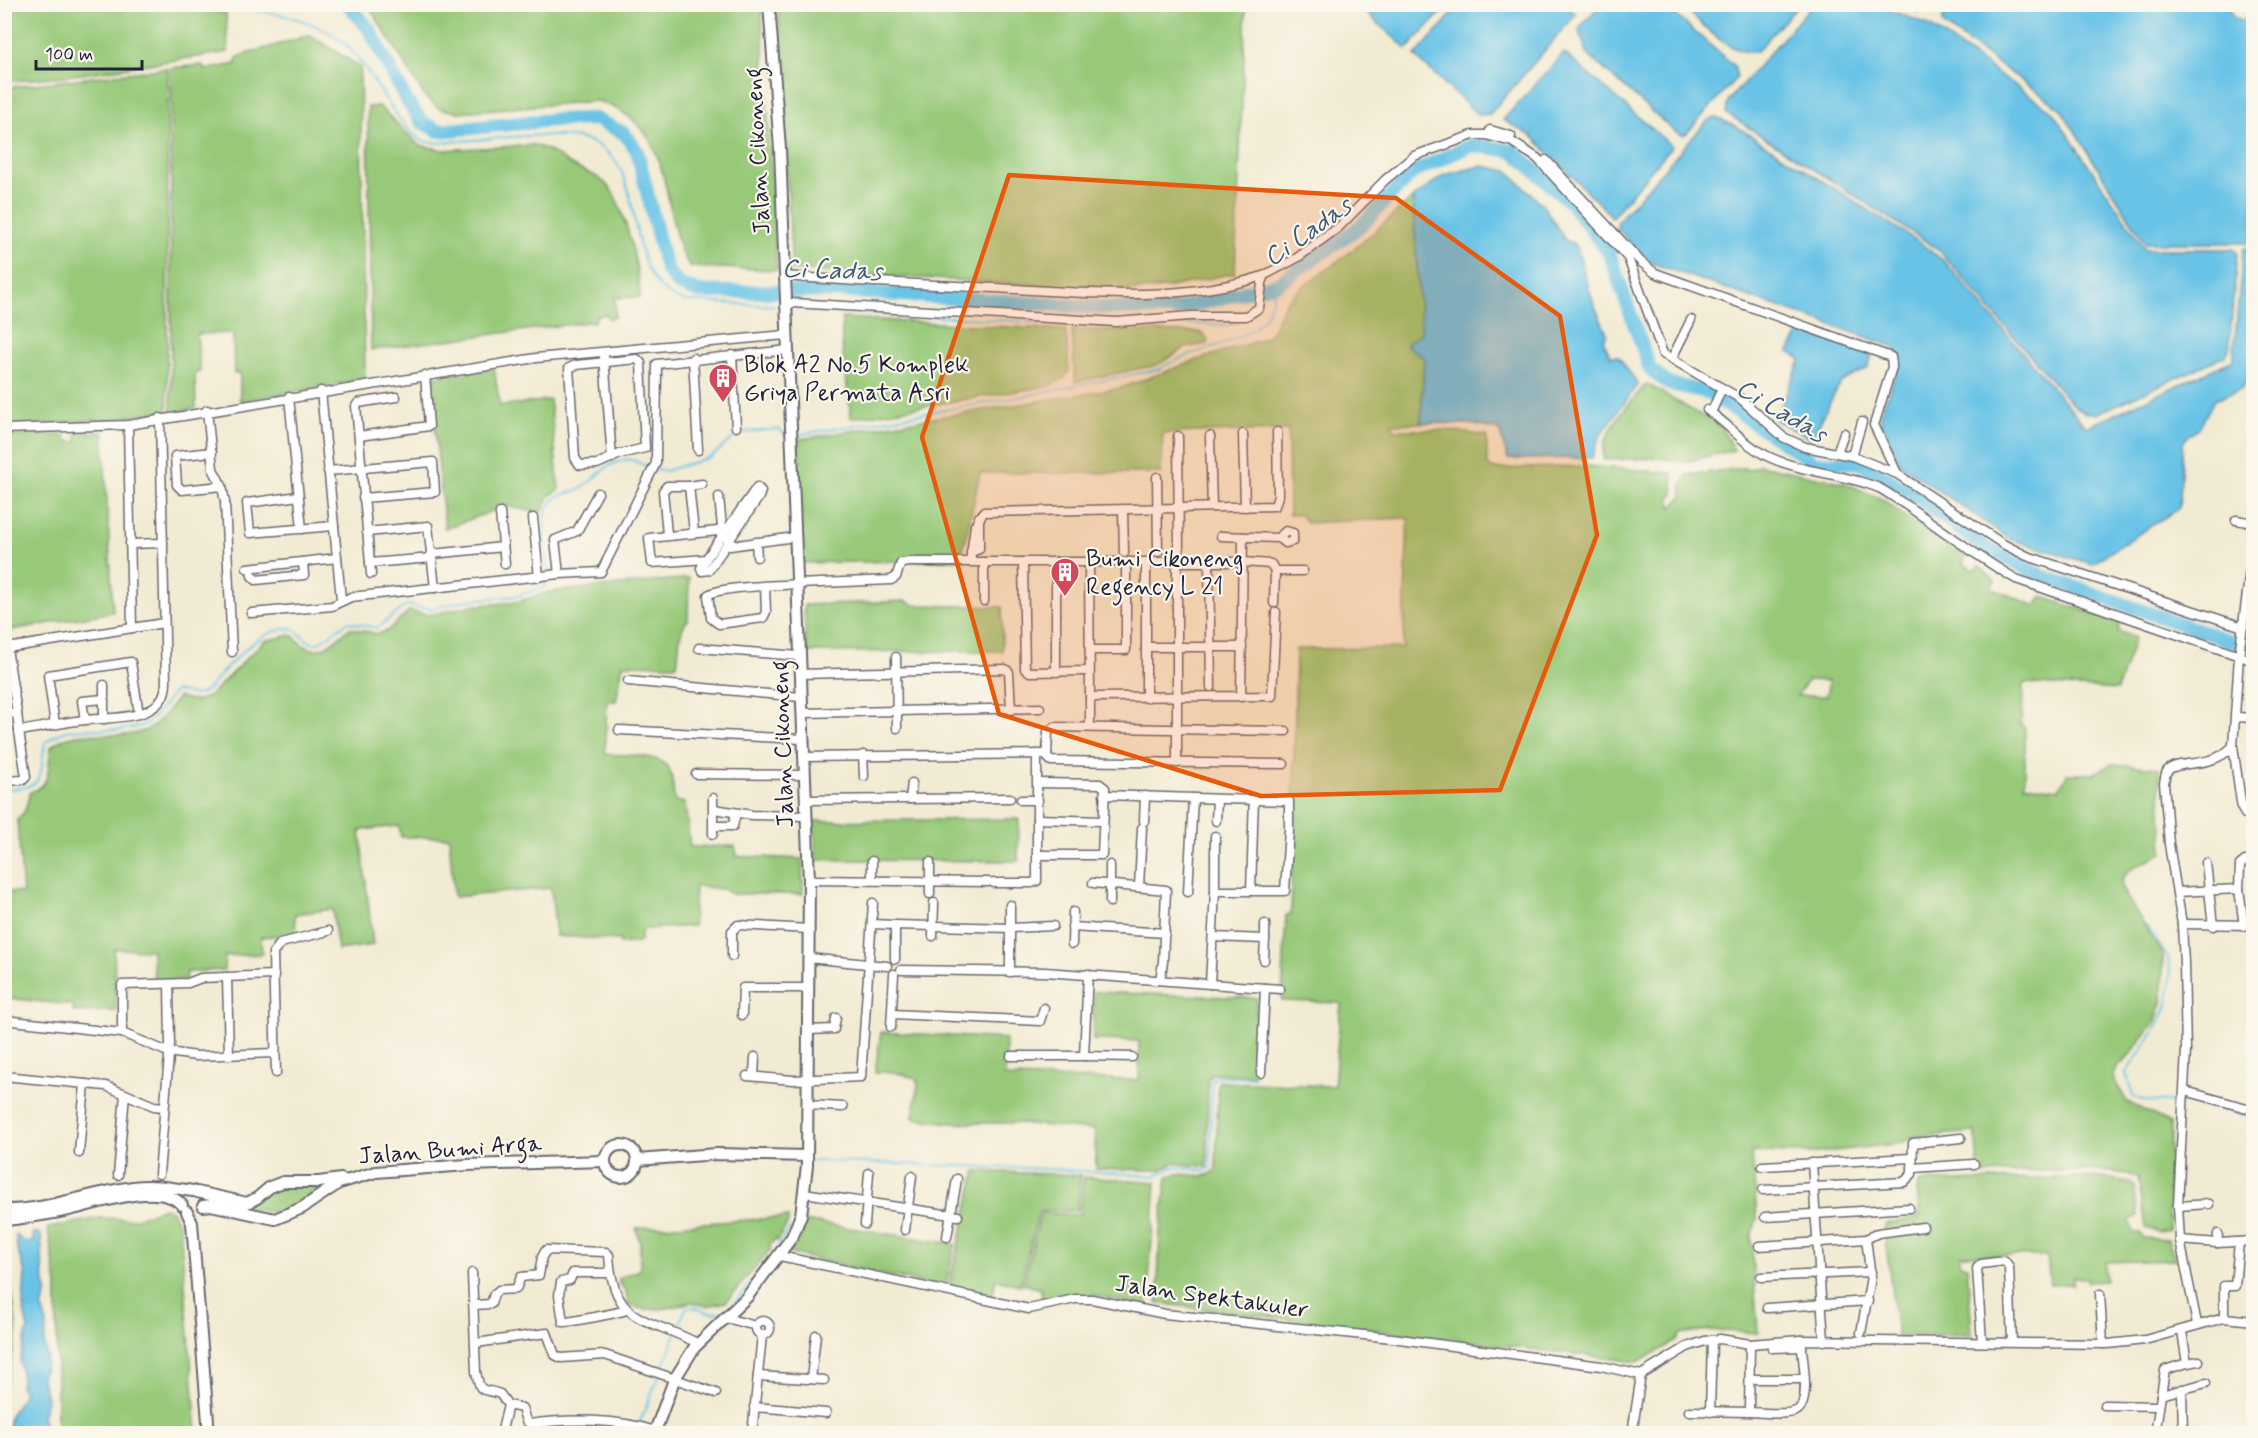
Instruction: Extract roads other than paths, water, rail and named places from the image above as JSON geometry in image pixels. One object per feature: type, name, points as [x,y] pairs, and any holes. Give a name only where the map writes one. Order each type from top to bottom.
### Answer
[{"type":"street","name":"Jalan Cikoneng","points":[[655,1432],[674,1380],[697,1343],[726,1318],[780,1256],[796,1228],[804,1193],[807,1156],[809,880],[779,138],[769,4]]},
{"type":"street","points":[[1490,130],[1518,139],[1534,149],[1655,273],[1892,357],[1892,367],[1875,425],[1897,474]]},
{"type":"street","points":[[785,277],[864,283],[1143,296],[1262,278],[1297,258],[1334,231],[1391,174],[1414,156],[1473,135],[1495,136],[1519,146],[1537,158],[1628,258],[1660,350],[1720,394],[1747,404],[1783,437],[1805,447],[1852,456],[1897,474],[2018,552],[2243,628]]},
{"type":"street","points":[[785,303],[1117,322],[1190,316],[1246,316],[1257,311],[1261,303],[1262,278]]},
{"type":"street","points":[[1672,358],[1691,320]]},
{"type":"street","points":[[4,429],[128,425],[321,391],[536,358],[786,335]]},
{"type":"street","points":[[251,613],[332,606],[341,599],[602,571],[656,463],[656,366],[659,363],[693,358],[788,350]]},
{"type":"street","points":[[604,352],[612,458]]},
{"type":"street","points":[[732,355],[736,427]]},
{"type":"street","points":[[693,358],[698,450]]},
{"type":"street","points":[[637,359],[641,363],[647,446],[644,450],[612,458],[597,464],[577,463],[568,370],[571,366],[637,359]]},
{"type":"street","points":[[359,436],[429,426],[425,375]]},
{"type":"street","points":[[321,391],[341,599]]},
{"type":"street","points":[[1720,394],[1709,412],[1742,440],[1770,458],[1794,467],[1845,477],[1879,489],[2016,579],[2143,624],[2240,654],[2253,661]]},
{"type":"street","points":[[289,397],[302,529]]},
{"type":"street","points":[[371,574],[357,404],[396,397]]},
{"type":"street","points":[[207,410],[214,473],[222,486],[225,502],[232,652]]},
{"type":"street","points":[[19,732],[85,720],[131,717],[153,706],[166,687],[160,418]]},
{"type":"street","points":[[1852,456],[1862,422]]},
{"type":"street","points":[[128,425],[132,628]]},
{"type":"street","points":[[970,557],[979,549],[979,517],[984,513],[1271,507],[1277,504],[1277,432]]},
{"type":"street","points":[[1837,453],[1844,433]]},
{"type":"street","points":[[1243,434],[1245,507]]},
{"type":"street","points":[[1177,763],[1178,436]]},
{"type":"street","points":[[1210,436],[1212,507]]},
{"type":"street","points":[[212,452],[175,456],[177,485],[182,490],[222,486]]},
{"type":"street","points":[[328,471],[432,461],[436,491],[363,498]]},
{"type":"street","points":[[1157,477],[1158,552]]},
{"type":"street","points":[[667,534],[663,489],[702,484]]},
{"type":"street","points":[[690,486],[694,532]]},
{"type":"street","points":[[723,541],[759,497],[761,489],[757,487],[753,489],[723,541],[705,572],[701,568],[706,559],[652,563],[649,538],[667,534],[694,532],[723,541],[756,542],[795,537]]},
{"type":"street","points":[[547,576],[555,540],[577,531],[598,493]]},
{"type":"street","points":[[298,496],[249,501],[246,505],[250,533],[334,526]]},
{"type":"street","points":[[719,497],[723,541]]},
{"type":"street","points":[[1123,510],[1124,553]]},
{"type":"street","points":[[500,513],[505,564]]},
{"type":"street","points":[[533,518],[547,576]]},
{"type":"street","points":[[2236,520],[2253,523]]},
{"type":"street","points":[[367,532],[428,525],[435,588]]},
{"type":"street","points":[[1221,536],[1278,538]]},
{"type":"street","points":[[1241,697],[1243,537]]},
{"type":"street","points":[[2253,538],[2240,654],[2234,746],[2242,809],[2245,814],[2253,816]]},
{"type":"street","points":[[756,542],[757,557]]},
{"type":"street","points":[[130,544],[163,543]]},
{"type":"street","points":[[370,563],[503,547]]},
{"type":"street","points":[[765,587],[766,612],[763,618],[719,624],[711,618],[708,595],[710,593],[765,587],[797,584],[891,580],[896,577],[903,563],[970,557],[984,562],[1146,562],[1178,557],[1209,562],[1271,564],[1275,571],[1274,695],[1178,698],[1090,697]]},
{"type":"street","points":[[303,561],[305,575],[256,580],[249,568],[303,561],[337,558]]},
{"type":"street","points":[[984,562],[984,602]]},
{"type":"street","points":[[1023,562],[1025,669],[1030,672],[1089,671]]},
{"type":"street","points":[[1056,562],[1056,672]]},
{"type":"street","points":[[1089,562],[1090,727]]},
{"type":"street","points":[[1090,650],[1125,650],[1126,562]]},
{"type":"street","points":[[1146,562],[1146,698]]},
{"type":"street","points":[[1209,562],[1210,687]]},
{"type":"street","points":[[1275,571],[1303,571]]},
{"type":"street","points":[[4,781],[22,780],[26,777],[8,648],[164,623]]},
{"type":"street","points":[[1146,647],[1242,647]]},
{"type":"street","points":[[699,648],[800,656]]},
{"type":"street","points":[[896,657],[897,728]]},
{"type":"street","points":[[55,725],[48,675],[131,662],[140,714]]},
{"type":"street","points":[[800,674],[1008,670],[1011,710]]},
{"type":"street","points":[[628,681],[800,697]]},
{"type":"street","points":[[104,685],[104,719]]},
{"type":"street","points":[[85,720],[82,701],[104,699]]},
{"type":"street","points":[[802,713],[1040,708]]},
{"type":"street","points":[[4,714],[17,713]]},
{"type":"street","points":[[2236,717],[2253,718]]},
{"type":"street","points":[[1284,764],[1051,761],[1047,754],[1048,731],[1051,727],[1090,727],[1286,731]]},
{"type":"street","points":[[619,730],[803,739]]},
{"type":"street","points":[[2197,1324],[2180,1240],[2178,1206],[2186,1050],[2182,924],[2169,844],[2166,773],[2174,767],[2206,763],[2223,756],[2234,746]]},
{"type":"street","points":[[804,757],[863,755],[896,750],[1047,754]]},
{"type":"street","points":[[809,880],[930,879],[1035,883],[1037,754]]},
{"type":"street","points":[[863,755],[864,776]]},
{"type":"street","points":[[696,774],[805,776]]},
{"type":"street","points":[[910,799],[912,783]]},
{"type":"street","points":[[1037,855],[1101,856],[1105,788],[1100,784],[1038,783]]},
{"type":"street","points":[[1104,795],[1290,802],[1285,891],[1215,891]]},
{"type":"street","points":[[1139,887],[1144,796]]},
{"type":"street","points":[[712,798],[714,830],[733,826],[736,813]]},
{"type":"street","points":[[805,800],[1010,798]]},
{"type":"street","points":[[1188,892],[1193,798]]},
{"type":"street","points":[[1216,821],[1217,799]]},
{"type":"street","points":[[1021,800],[1038,800]]},
{"type":"street","points":[[1251,891],[1254,800]]},
{"type":"street","points":[[714,809],[736,813],[805,816]]},
{"type":"street","points":[[1037,819],[1103,821]]},
{"type":"street","points":[[1210,984],[1215,891],[1215,836]]},
{"type":"street","points":[[872,861],[872,880]]},
{"type":"street","points":[[2244,926],[2239,889],[2240,865],[2246,861],[2253,862]]},
{"type":"street","points":[[930,862],[930,894]]},
{"type":"street","points":[[2206,863],[2213,926]]},
{"type":"street","points":[[1110,865],[1112,885],[1110,902]]},
{"type":"street","points":[[1093,883],[1162,888],[1167,892],[1160,980]]},
{"type":"street","points":[[2177,892],[2239,889]]},
{"type":"street","points":[[755,1057],[750,1076],[808,1080],[861,1077],[873,903]]},
{"type":"street","points":[[933,936],[934,903]]},
{"type":"street","points":[[1010,906],[1010,972]]},
{"type":"street","points":[[1072,944],[1073,912]]},
{"type":"street","points":[[872,924],[1011,928],[1053,926]]},
{"type":"street","points":[[1264,960],[1265,924]]},
{"type":"street","points":[[2182,924],[2253,925]]},
{"type":"street","points":[[732,956],[732,931],[738,925],[809,929]]},
{"type":"street","points":[[895,925],[895,959]]},
{"type":"street","points":[[1072,927],[1165,933]]},
{"type":"street","points":[[276,1073],[273,952],[281,943],[328,931]]},
{"type":"street","points":[[1213,936],[1265,939]]},
{"type":"street","points":[[808,958],[887,966]]},
{"type":"street","points":[[887,966],[895,959]]},
{"type":"street","points":[[891,1027],[898,972],[902,964],[895,959]]},
{"type":"street","points":[[887,966],[889,971],[898,972],[1088,974],[1280,989]]},
{"type":"street","points":[[1084,1056],[1088,974]]},
{"type":"street","points":[[122,1033],[122,985],[188,983],[201,978],[274,975]]},
{"type":"street","points":[[227,977],[229,1055]]},
{"type":"street","points":[[159,1174],[170,1044],[169,984]]},
{"type":"street","points":[[742,1015],[743,988],[809,988]]},
{"type":"street","points":[[1261,1073],[1265,988]]},
{"type":"street","points":[[892,1014],[1040,1021],[1044,1008]]},
{"type":"street","points":[[809,1030],[834,1029],[836,1018]]},
{"type":"street","points":[[4,1020],[122,1033],[168,1052],[196,1056],[275,1053]]},
{"type":"street","points":[[1011,1056],[1132,1056]]},
{"type":"street","points":[[4,1076],[106,1086],[154,1106],[164,1107]]},
{"type":"street","points":[[80,1153],[85,1084]]},
{"type":"street","points":[[2184,1093],[2253,1110]]},
{"type":"street","points":[[118,1175],[125,1094]]},
{"type":"street","points":[[807,1105],[843,1107]]},
{"type":"street","points":[[1763,1190],[1904,1182],[1910,1177],[1912,1147],[1915,1142],[1961,1138]]},
{"type":"street","points":[[621,1144],[631,1148],[637,1160],[634,1171],[625,1176],[610,1172],[605,1161],[612,1148],[621,1144]]},
{"type":"street","points":[[637,1160],[717,1154],[807,1156]]},
{"type":"street","name":"Jalan Bumi Arga","points":[[4,1210],[47,1206],[133,1187],[160,1185],[247,1203],[270,1187],[283,1182],[350,1178],[407,1168],[605,1161]]},
{"type":"street","points":[[1812,1163],[1824,1341]]},
{"type":"street","points":[[1762,1166],[1812,1163],[1974,1164]]},
{"type":"street","points":[[865,1224],[869,1173]]},
{"type":"street","points":[[905,1230],[912,1176]]},
{"type":"street","name":"Jalan Bumi Arga","points":[[4,1220],[41,1216],[148,1194],[166,1196],[193,1209],[211,1205],[275,1219],[289,1215],[350,1178]]},
{"type":"street","points":[[947,1237],[955,1215],[957,1179]]},
{"type":"street","points":[[193,1209],[184,1195],[195,1192],[202,1196],[193,1209],[192,1223],[209,1434]]},
{"type":"street","points":[[804,1193],[955,1215]]},
{"type":"street","points":[[2178,1206],[2209,1204]]},
{"type":"street","points":[[1765,1217],[1909,1208]]},
{"type":"street","points":[[1759,1246],[1866,1239],[1878,1233],[1923,1227]]},
{"type":"street","points":[[2180,1240],[2218,1238],[2239,1242],[2253,1241]]},
{"type":"street","points":[[1861,1333],[1871,1272],[1866,1239]]},
{"type":"street","points":[[2224,1318],[2224,1286],[2235,1286],[2239,1242]]},
{"type":"street","points":[[474,1305],[490,1304],[499,1290],[516,1288],[521,1277],[539,1275],[542,1257],[546,1250],[608,1252],[612,1284],[626,1310]]},
{"type":"street","name":"Jalan Spektakuler","points":[[780,1256],[1029,1309],[1075,1299],[1092,1299],[1165,1314],[1392,1338],[1601,1366],[1641,1375]]},
{"type":"street","points":[[1982,1342],[1976,1271],[1981,1264],[2005,1261],[2008,1264],[2012,1342]]},
{"type":"street","points":[[1761,1277],[1871,1272]]},
{"type":"street","points":[[610,1273],[573,1274],[570,1280],[561,1282],[559,1295],[563,1322],[568,1324],[588,1317],[626,1310],[697,1343]]},
{"type":"street","points":[[472,1274],[479,1387],[483,1392],[500,1394],[508,1405],[522,1408],[526,1421],[530,1424],[561,1420],[637,1425],[655,1432]]},
{"type":"street","points":[[2100,1294],[2103,1344]]},
{"type":"street","points":[[1767,1308],[1868,1301]]},
{"type":"street","points":[[726,1318],[756,1326],[763,1321],[768,1324],[769,1330],[762,1335],[752,1434]]},
{"type":"street","points":[[1632,1434],[1641,1375],[1687,1347],[1712,1340],[1750,1346],[1824,1341],[2103,1344],[2134,1342],[2182,1332],[2197,1324],[2224,1318],[2253,1321]]},
{"type":"street","points":[[2182,1332],[2187,1363]]},
{"type":"street","points":[[476,1343],[548,1333],[555,1355],[561,1358],[605,1355],[716,1393]]},
{"type":"street","points":[[812,1379],[816,1335]]},
{"type":"street","points":[[1710,1412],[1712,1340]]},
{"type":"street","points":[[1689,1411],[1797,1410],[1806,1397],[1801,1343]]},
{"type":"street","points":[[1749,1412],[1750,1346]]},
{"type":"street","points":[[2155,1434],[2166,1368],[2199,1361]]},
{"type":"street","points":[[758,1376],[824,1380]]},
{"type":"street","points":[[1750,1379],[1804,1379]]},
{"type":"street","points":[[2161,1395],[2206,1383]]},
{"type":"street","points":[[2182,1389],[2183,1434]]},
{"type":"street","points":[[501,1434],[508,1405]]},
{"type":"street","points":[[2104,1405],[2159,1406]]},
{"type":"street","points":[[754,1407],[826,1413]]},
{"type":"water","points":[[1895,4],[1933,5],[1918,12]]},
{"type":"water","points":[[2230,4],[2234,17],[2253,21],[2253,243],[2145,243],[2061,109],[1943,24],[1943,14],[1948,5]]},
{"type":"water","points":[[1357,5],[1448,5],[1407,49]]},
{"type":"water","points":[[1460,5],[1565,5],[1576,14],[1490,114],[1478,115],[1415,56]]},
{"type":"water","points":[[1600,5],[1664,5],[1734,66],[1737,77],[1687,133],[1682,135],[1674,131],[1588,55],[1579,32],[1580,27]]},
{"type":"water","points":[[1682,5],[1799,5],[1756,52],[1745,52],[1725,43]]},
{"type":"water","points":[[1812,5],[1876,5],[1927,24],[2052,111],[2145,249],[2233,249],[2237,252],[2229,350],[2225,356],[2096,414],[2086,413],[2074,406],[1938,249],[1726,113],[1728,101]]},
{"type":"water","points":[[1564,53],[1672,146],[1612,217],[1532,136],[1503,120]]},
{"type":"water","points":[[1714,117],[1737,127],[1919,242],[1945,262],[2086,427],[2233,360],[2243,249],[2253,247],[2253,370],[2242,389],[2214,400],[2200,427],[2188,435],[2183,443],[2179,508],[2092,564],[2010,539],[1901,465],[1881,423],[1880,414],[1896,371],[1898,362],[1895,347],[1646,261],[1618,229],[1617,222],[1707,121]]},
{"type":"water","points":[[1481,166],[1508,171],[1545,208],[1565,240],[1576,245],[1593,302],[1607,334],[1603,340],[1610,356],[1618,356],[1638,384],[1599,437],[1592,458],[1508,459],[1499,430],[1470,424],[1421,423],[1424,358],[1406,345],[1421,333],[1413,198],[1444,175]]},
{"type":"water","points":[[1800,332],[1873,352],[1868,368],[1842,382],[1815,434],[1809,438],[1775,420],[1801,359],[1789,352]]},
{"type":"water","points":[[33,1232],[41,1234],[43,1274],[47,1291],[42,1308],[47,1324],[44,1342],[47,1356],[42,1380],[47,1398],[42,1417],[48,1433],[8,1433],[9,1417],[24,1394],[20,1386],[22,1381],[20,1360],[28,1329],[23,1306],[25,1272],[17,1249],[16,1235],[23,1241],[33,1242]]},
{"type":"waterway","points":[[218,4],[301,20],[332,34],[354,53],[405,125],[423,141],[437,143],[550,136],[582,139],[606,151],[620,170],[629,194],[640,246],[648,270],[662,289],[685,301],[775,306]]},
{"type":"waterway","name":"Ci Cadas","points":[[348,4],[369,29],[407,101],[422,122],[439,131],[552,120],[595,119],[624,133],[637,151],[666,269],[678,284],[699,292],[839,291],[1108,308],[1178,309],[1277,284],[1362,225],[1412,173],[1471,145],[1513,151],[1570,202],[1609,253],[1650,369],[1669,384],[1707,392],[1815,463],[1859,462],[1913,494],[1982,546],[2042,576],[2254,649]]},
{"type":"waterway","points":[[796,435],[1020,397],[1160,369],[1186,356],[1247,333],[1266,315],[1277,284]]},
{"type":"waterway","points":[[796,308],[1113,327],[1174,323],[1229,325],[1238,322]]},
{"type":"waterway","points":[[655,469],[665,471],[711,457],[739,433],[779,429],[787,436]]},
{"type":"waterway","points":[[547,572],[544,529],[546,513],[552,501],[559,496],[580,489],[617,462],[630,460],[649,468]]},
{"type":"waterway","points":[[4,789],[34,783],[41,772],[45,743],[57,735],[82,729],[121,730],[147,723],[175,691],[196,695],[205,692],[233,661],[266,635],[292,628],[311,643],[318,643],[348,622],[377,628],[407,605],[429,609],[468,600],[516,596],[545,587],[547,577]]},
{"type":"waterway","points":[[2147,926],[2168,958],[2171,972],[2168,1004],[2154,1032],[2126,1073],[2133,1096],[2145,1101],[2191,1103],[2254,1117]]},
{"type":"waterway","points":[[812,1161],[1049,1169],[1155,1176],[1173,1167],[1205,1171],[1210,1168],[1212,1078],[1254,1077]]},
{"type":"waterway","points":[[799,1188],[803,1162]]},
{"type":"waterway","points":[[777,1249],[790,1228]]},
{"type":"waterway","points":[[661,1371],[686,1308],[694,1307],[714,1313],[720,1312],[732,1304],[757,1275]]},
{"type":"waterway","points":[[639,1424],[659,1376]]},
{"type":"place","name":"Blok A2 No.5 Komplek Griya Permata Asri","points":[[723,404]]},
{"type":"place","name":"Bumi Cikoneng Regency L 21","points":[[1065,598]]}]
